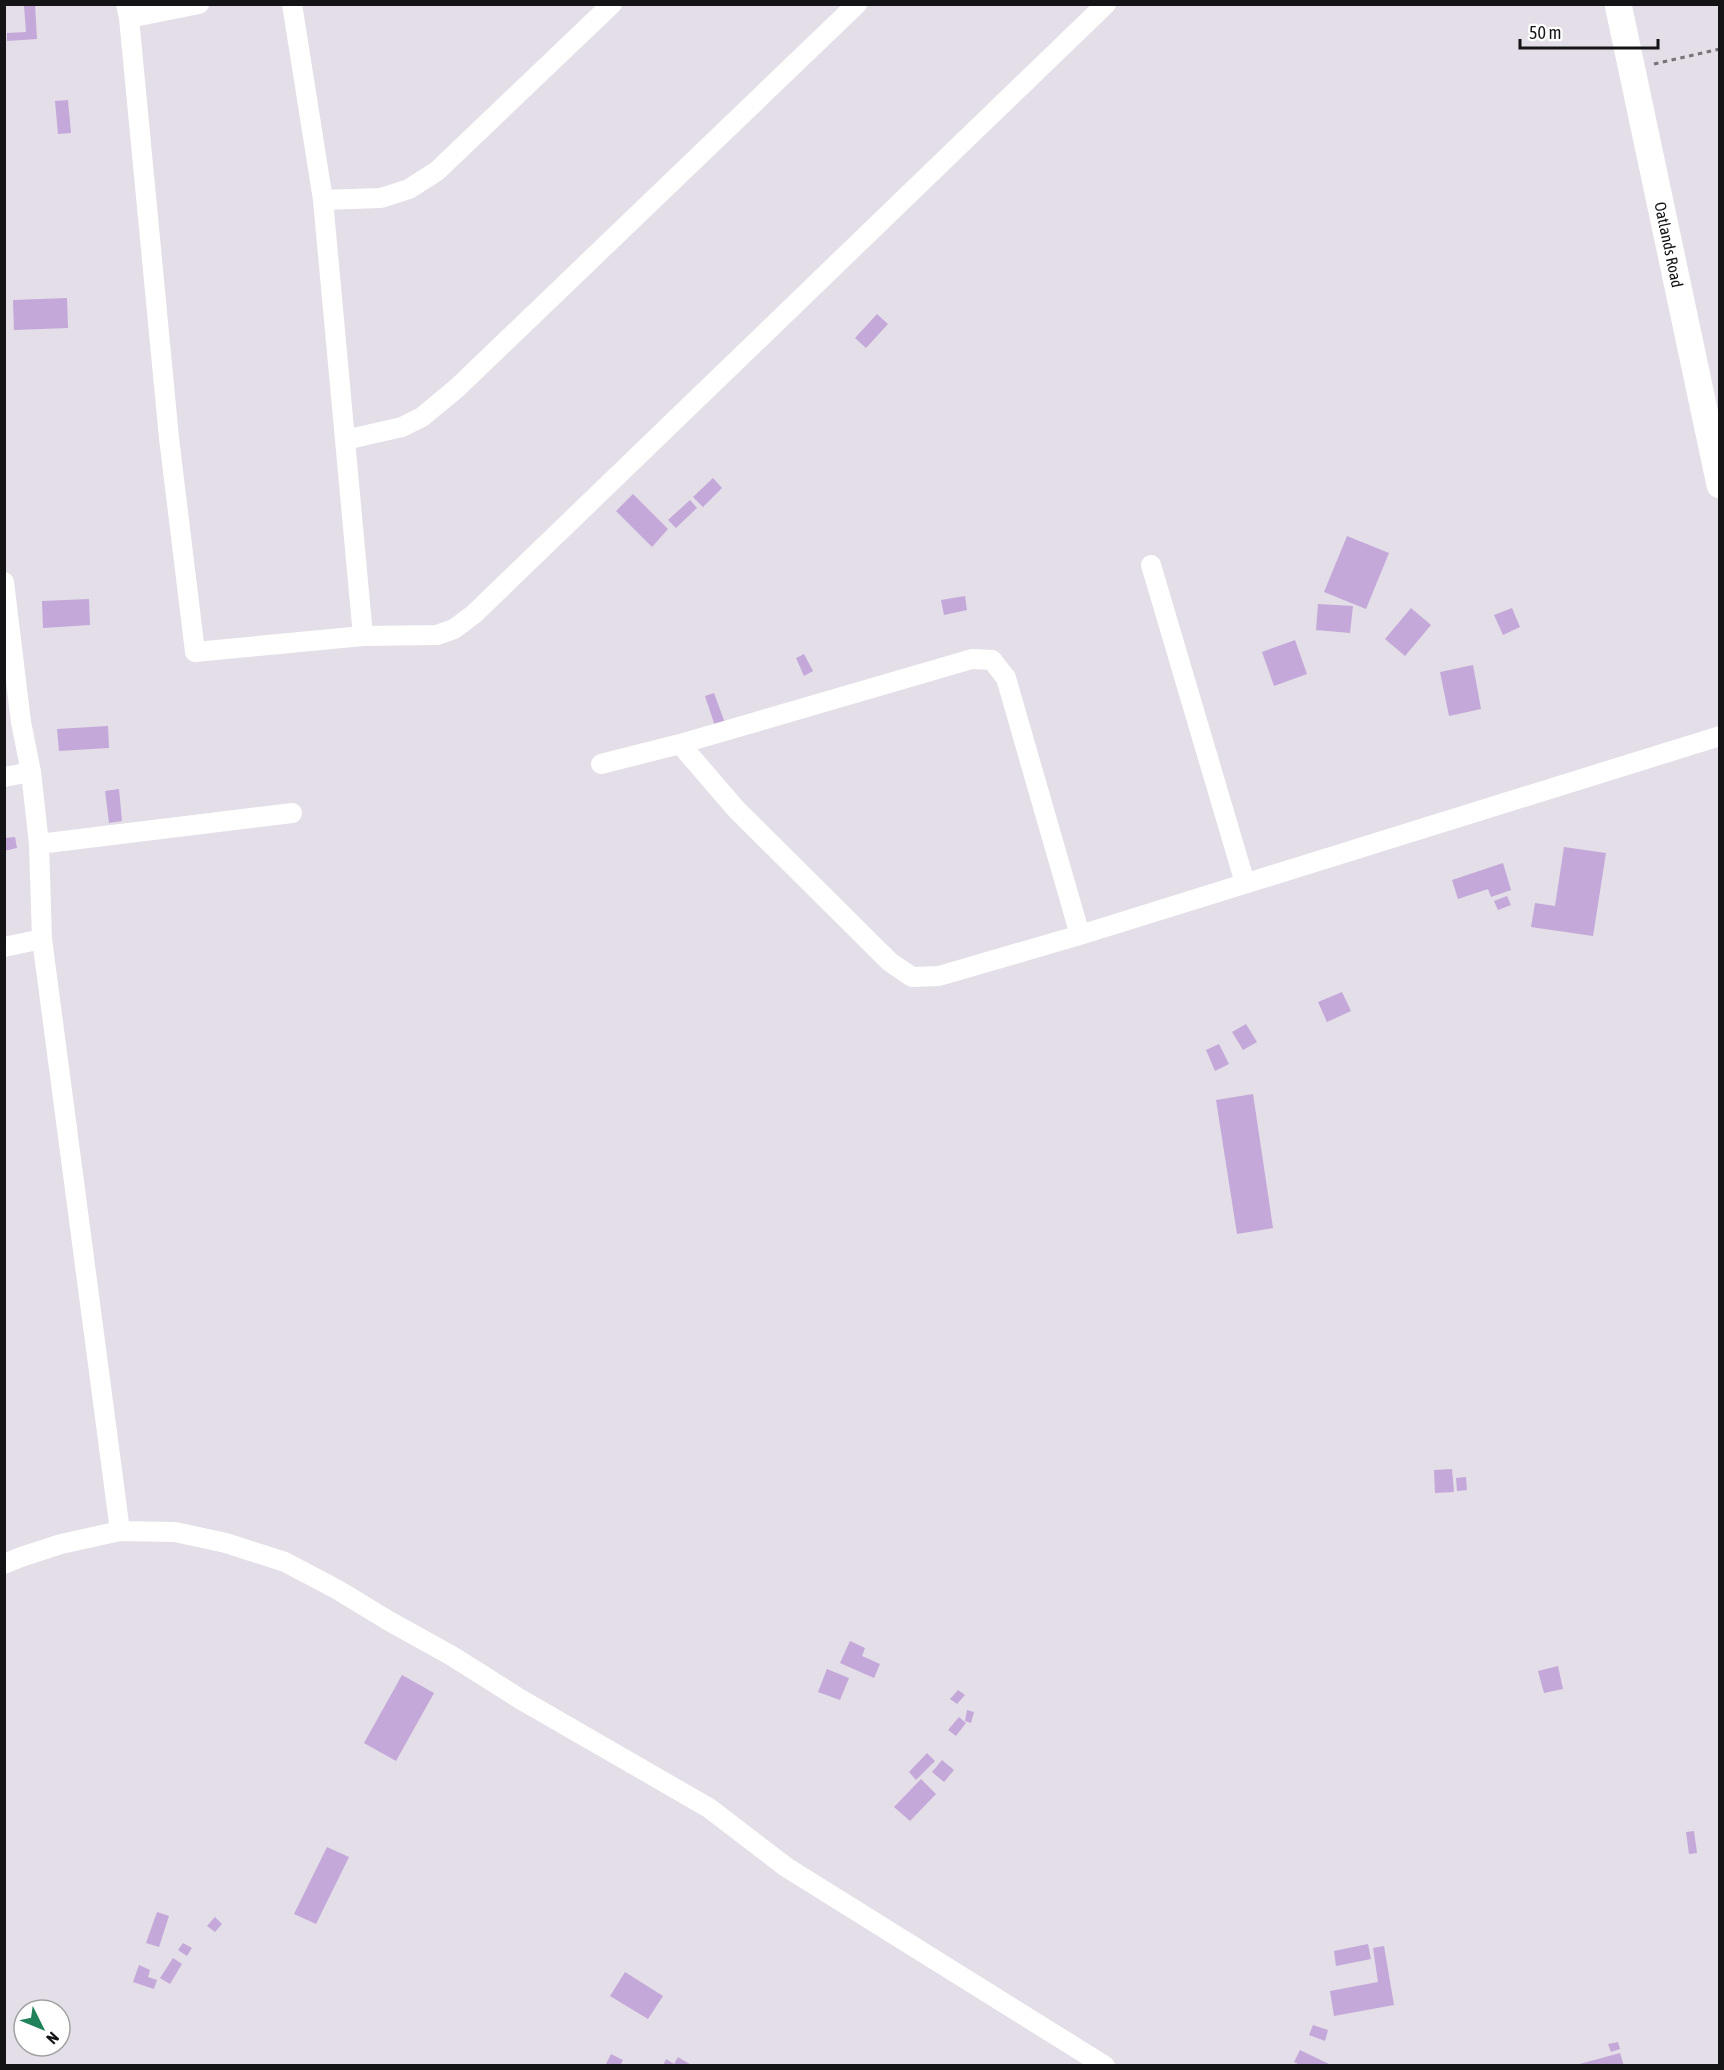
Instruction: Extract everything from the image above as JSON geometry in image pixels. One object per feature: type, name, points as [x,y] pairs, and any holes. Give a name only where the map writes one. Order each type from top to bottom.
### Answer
[{"type":"street","points":[[199,4],[128,11],[169,438],[195,652],[363,636],[437,635],[454,629],[474,614],[1106,4]]},
{"type":"street","points":[[292,4],[323,200],[363,636]]},
{"type":"street","points":[[323,200],[381,198],[409,189],[437,171],[612,4]]},
{"type":"street","points":[[345,440],[402,427],[422,417],[457,388],[857,4]]},
{"type":"street","name":"Oatlands Road","points":[[1618,4],[1719,485]]},
{"type":"street","points":[[1151,565],[1245,883]]},
{"type":"street","points":[[4,582],[5,609],[21,722],[31,772],[39,844],[42,939],[120,1531]]},
{"type":"street","points":[[602,764],[680,744],[972,659],[992,660],[1006,678],[1080,935]]},
{"type":"street","points":[[680,744],[736,809],[890,962],[912,977],[939,976],[1080,935],[1719,736]]},
{"type":"street","points":[[4,777],[31,772]]},
{"type":"street","points":[[39,844],[292,813]]},
{"type":"street","points":[[4,947],[42,939]]},
{"type":"street","points":[[4,1564],[61,1544],[120,1531],[175,1533],[226,1543],[285,1562],[453,1656],[520,1699],[709,1808],[786,1867],[1105,2066]]},
{"type":"path","points":[[1631,70],[1719,49]]},
{"type":"building","points":[[35,5],[37,39],[7,41],[7,33],[26,32],[24,6]]},
{"type":"building","points":[[68,100],[71,133],[58,134],[55,101]]},
{"type":"building","points":[[67,298],[68,328],[14,330],[13,300]]},
{"type":"building","points":[[877,314],[888,324],[866,348],[855,338]]},
{"type":"building","points":[[713,478],[722,488],[703,507],[693,497]]},
{"type":"building","points":[[633,494],[668,529],[652,547],[616,511]]},
{"type":"building","points":[[690,500],[697,508],[676,528],[668,520]]},
{"type":"building","points":[[1347,536],[1389,553],[1366,609],[1324,592]]},
{"type":"building","points":[[965,596],[967,610],[944,615],[941,600]]},
{"type":"building","points":[[89,599],[90,625],[43,628],[42,601]]},
{"type":"building","points":[[1318,604],[1353,606],[1350,633],[1316,630]]},
{"type":"building","points":[[1411,608],[1431,625],[1405,656],[1385,639]]},
{"type":"building","points":[[1512,608],[1520,627],[1503,635],[1494,615]]},
{"type":"building","points":[[1295,640],[1307,674],[1274,686],[1262,652]]},
{"type":"building","points":[[804,654],[813,671],[804,676],[796,658]]},
{"type":"building","points":[[1473,665],[1481,709],[1449,716],[1440,672]]},
{"type":"building","points":[[714,693],[725,723],[715,726],[705,696]]},
{"type":"building","points":[[108,726],[109,748],[59,751],[57,729]]},
{"type":"building","points":[[119,789],[122,821],[109,823],[105,791]]},
{"type":"building","points":[[15,837],[17,848],[4,851],[4,838]]},
{"type":"building","points":[[1564,847],[1606,853],[1593,936],[1531,927],[1535,903],[1555,906]]},
{"type":"building","points":[[1503,863],[1511,890],[1491,897],[1488,889],[1458,899],[1452,880]]},
{"type":"building","points":[[1507,896],[1511,905],[1498,910],[1494,901]]},
{"type":"building","points":[[1342,992],[1351,1011],[1327,1022],[1318,1002]]},
{"type":"building","points":[[1246,1024],[1257,1042],[1243,1050],[1232,1032]]},
{"type":"building","points":[[1219,1044],[1229,1064],[1215,1071],[1206,1050]]},
{"type":"building","points":[[1253,1094],[1273,1228],[1237,1234],[1216,1100]]},
{"type":"building","points":[[1452,1469],[1454,1492],[1435,1493],[1434,1470]]},
{"type":"building","points":[[1466,1477],[1467,1490],[1457,1491],[1456,1478]]},
{"type":"building","points":[[850,1641],[865,1648],[862,1656],[880,1664],[874,1678],[840,1663]]},
{"type":"building","points":[[1558,1666],[1563,1689],[1544,1693],[1538,1671]]},
{"type":"building","points":[[827,1669],[849,1678],[840,1700],[818,1692]]},
{"type":"building","points":[[402,1675],[434,1693],[396,1761],[364,1743]]},
{"type":"building","points":[[958,1690],[965,1695],[957,1704],[950,1699]]},
{"type":"building","points":[[967,1710],[974,1712],[971,1723],[965,1721]]},
{"type":"building","points":[[959,1717],[966,1723],[956,1736],[948,1730]]},
{"type":"building","points":[[927,1753],[935,1761],[916,1780],[909,1772]]},
{"type":"building","points":[[942,1760],[954,1770],[944,1782],[932,1772]]},
{"type":"building","points":[[921,1779],[936,1794],[910,1821],[894,1807]]},
{"type":"building","points":[[1694,1831],[1697,1853],[1689,1854],[1686,1832]]},
{"type":"building","points":[[327,1847],[349,1857],[316,1924],[294,1914]]},
{"type":"building","points":[[157,1912],[169,1916],[159,1947],[146,1943]]},
{"type":"building","points":[[215,1917],[222,1924],[215,1932],[207,1926]]},
{"type":"building","points":[[183,1943],[192,1948],[187,1956],[178,1950]]},
{"type":"building","points":[[1368,1944],[1371,1959],[1336,1966],[1334,1951]]},
{"type":"building","points":[[1384,1946],[1394,2005],[1334,2016],[1330,1991],[1378,1982],[1373,1948]]},
{"type":"building","points":[[173,1958],[182,1964],[170,1984],[160,1978]]},
{"type":"building","points":[[139,1965],[150,1970],[148,1977],[157,1980],[154,1989],[133,1982]]},
{"type":"building","points":[[625,1972],[663,1996],[648,2019],[610,1996]]},
{"type":"building","points":[[1313,2025],[1328,2030],[1325,2041],[1309,2035]]},
{"type":"building","points":[[1618,2042],[1620,2049],[1611,2052],[1608,2044]]},
{"type":"building","points":[[1300,2050],[1333,2066],[1302,2066],[1294,2062]]},
{"type":"building","points":[[1620,2053],[1624,2066],[1576,2066],[1576,2065]]},
{"type":"building","points":[[611,2054],[623,2060],[620,2066],[605,2066]]},
{"type":"building","points":[[678,2057],[693,2066],[663,2066],[666,2059],[674,2064]]}]
